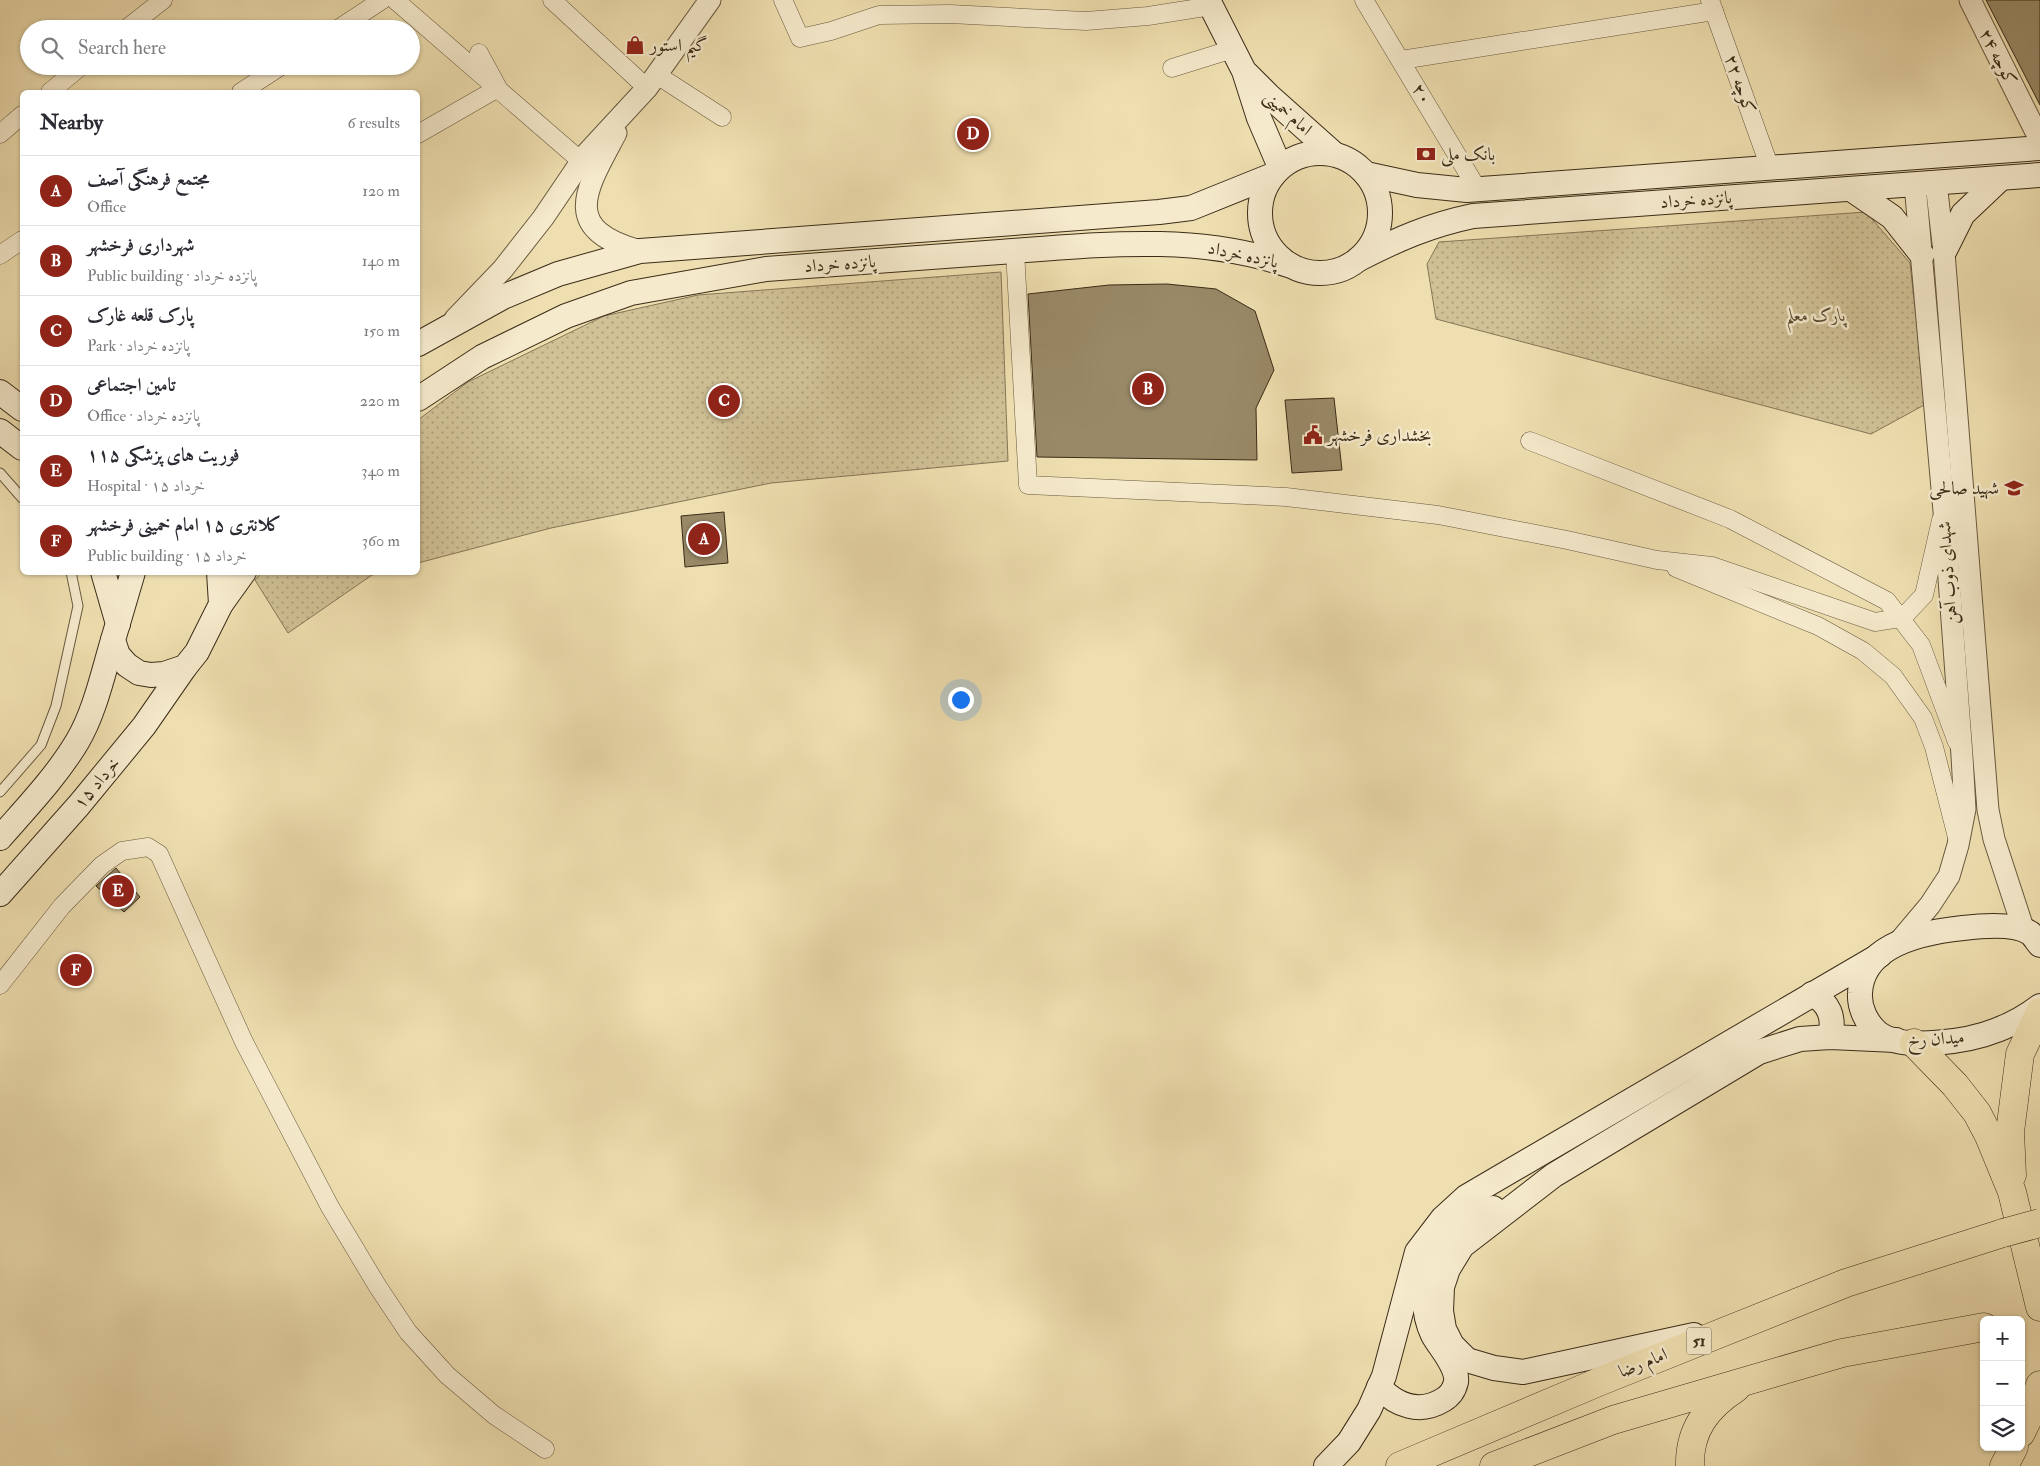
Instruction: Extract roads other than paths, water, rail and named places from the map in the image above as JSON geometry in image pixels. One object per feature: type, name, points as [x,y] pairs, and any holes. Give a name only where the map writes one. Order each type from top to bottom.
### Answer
[{"type":"highway","points":[[2012,1192],[2010,1132],[2020,1054],[2040,1012]]},
{"type":"highway","points":[[1905,1042],[1955,1085],[1977,1113],[1989,1136],[2012,1192],[2040,1307]]},
{"type":"highway","name":"امام رضا","points":[[1400,1466],[1601,1380],[1846,1283],[2040,1223]]},
{"type":"highway","points":[[2025,1319],[2040,1316]]},
{"type":"highway","points":[[1494,1466],[1613,1420],[1842,1353],[1980,1328]]},
{"type":"highway","points":[[1690,1466],[1690,1451],[1699,1423],[1720,1399],[1748,1381]]},
{"type":"highway","points":[[2025,1425],[2040,1385]]},
{"type":"highway","points":[[2004,1466],[2012,1451]]},
{"type":"main road","name":"امام خمینی","points":[[1210,3],[1244,71],[1277,171]]},
{"type":"main road","name":"امام خمینی","points":[[1244,71],[1334,154]]},
{"type":"main road","name":"پانزده خرداد","points":[[1366,174],[1417,185],[1478,190],[2040,148]]},
{"type":"main road","points":[[1315,153],[1334,154],[1351,162],[1366,174],[1375,190],[1380,208],[1378,227],[1371,244],[1359,259],[1343,269],[1325,273],[1306,272],[1288,265],[1275,254],[1265,240],[1260,223],[1260,206],[1264,190],[1277,171],[1296,158],[1306,155],[1315,153]]},
{"type":"main road","name":"پانزده خرداد","points":[[420,343],[503,297],[558,274],[640,251],[1160,212],[1191,208],[1277,171]]},
{"type":"main road","name":"پانزده خرداد","points":[[1359,259],[1405,236],[1442,222],[1473,216],[2040,175]]},
{"type":"main road","points":[[1851,189],[1892,217],[1933,253],[1963,214],[2000,178]]},
{"type":"main road","name":"پانزده خرداد","points":[[420,398],[482,357],[566,316],[631,293],[766,270],[1124,242],[1214,246],[1262,256],[1288,265]]},
{"type":"main road","points":[[0,392],[20,407]]},
{"type":"main road","points":[[0,431],[20,446]]},
{"type":"main road","points":[[104,575],[118,655],[126,665],[139,672],[151,675],[164,674],[185,667]]},
{"type":"main road","points":[[0,838],[56,773],[78,740],[92,706],[132,575]]},
{"type":"main road","points":[[219,575],[220,604]]},
{"type":"main road","points":[[220,604],[242,575]]},
{"type":"main road","name":"۱۵ خرداد","points":[[0,894],[79,805],[138,733],[197,652],[220,604]]},
{"type":"main road","name":"میدان رخ","points":[[2033,936],[1990,925],[1929,932],[1889,949],[1866,968],[1860,982],[1859,998],[1870,1025],[1880,1034],[1905,1042],[1968,1038],[1997,1030],[2022,1018],[2040,1006]]},
{"type":"main road","points":[[1326,1466],[1349,1442],[1369,1410],[1384,1376],[1417,1252],[1443,1218],[1466,1196],[1889,949]]},
{"type":"main road","points":[[1812,994],[1821,999],[1828,1007],[1832,1016],[1830,1036]]},
{"type":"main road","points":[[1379,1387],[1389,1398],[1402,1404],[1419,1408],[1436,1404],[1451,1396],[1456,1381],[1452,1366],[1432,1333],[1426,1312],[1425,1291],[1428,1270],[1435,1253],[1453,1229],[1554,1175],[1759,1052],[1800,1039],[1830,1036],[1905,1042]]},
{"type":"main road","points":[[1554,1175],[1462,1246],[1448,1269],[1442,1287],[1441,1311],[1444,1329],[1452,1345],[1466,1360],[1494,1368],[1523,1372],[1735,1326]]},
{"type":"street","points":[[137,20],[163,0]]},
{"type":"street","points":[[352,20],[382,0]]},
{"type":"street","points":[[395,0],[418,20]]},
{"type":"street","points":[[552,0],[652,82],[722,116]]},
{"type":"street","points":[[445,329],[504,269],[544,218],[581,161],[652,82],[710,0]]},
{"type":"street","points":[[783,0],[800,38],[831,31],[879,15],[950,14],[1086,21],[1148,16],[1210,3]]},
{"type":"street","name":"۲۰","points":[[1364,0],[1478,190]]},
{"type":"street","name":"کوچه ۲۴","points":[[1970,0],[2040,140]]},
{"type":"street","points":[[1401,60],[1712,6]]},
{"type":"street","name":"کوچه ۲۲","points":[[1712,6],[1770,168]]},
{"type":"street","points":[[420,21],[581,161]]},
{"type":"street","points":[[1172,68],[1232,48]]},
{"type":"street","points":[[479,53],[498,88]]},
{"type":"street","points":[[52,90],[70,75]]},
{"type":"street","points":[[244,90],[267,75]]},
{"type":"street","points":[[420,133],[498,88]]},
{"type":"street","points":[[626,113],[591,181],[586,200],[587,214],[598,232],[605,239],[640,251]]},
{"type":"street","points":[[0,134],[20,117]]},
{"type":"street","name":"شهدای ذوب آهن","points":[[1926,184],[1933,253],[1953,366],[1988,810],[1994,839],[2033,936]]},
{"type":"street","points":[[0,255],[20,241]]},
{"type":"street","points":[[1015,251],[1028,485],[1286,496],[1438,515],[1568,540],[1657,560],[1712,566],[1875,622],[1907,613],[1924,595],[1944,511]]},
{"type":"street","name":"شهدای ذوب آهن","points":[[1889,949],[1930,905],[1948,876],[1958,845],[1964,809],[1962,756],[1932,367],[1933,253]]},
{"type":"street","points":[[1932,367],[1953,366]]},
{"type":"street","points":[[1530,441],[1730,519],[1887,600],[1921,645],[1962,756]]},
{"type":"street","points":[[1657,560],[1818,626],[1863,651],[1893,676],[1924,718],[1934,747],[1958,845]]},
{"type":"street","points":[[0,985],[62,906],[102,865],[122,851],[148,847],[159,854],[244,1042],[330,1207],[378,1287],[408,1332],[447,1375],[494,1415],[545,1450]]},
{"type":"lane","points":[[0,473],[20,496]]},
{"type":"lane","points":[[0,792],[41,745],[56,706],[78,606],[72,575]]},
{"type":"place","name":"گیم استور","points":[[635,45]]},
{"type":"place","name":"تامین اجتماعی","points":[[973,134]]},
{"type":"place","name":"بانک ملی","points":[[1426,154]]},
{"type":"place","name":"شهرداری فرخشهر","points":[[1148,389]]},
{"type":"place","name":"پارک قلعه غارک","points":[[724,401]]},
{"type":"place","name":"بخشداری فرخشهر","points":[[1313,435]]},
{"type":"place","name":"شهید صالحی","points":[[2014,488]]},
{"type":"place","name":"مجتمع فرهنگی آصف","points":[[704,539]]},
{"type":"place","name":"فوریت های پزشکی ۱۱۵","points":[[118,891]]},
{"type":"place","name":"کلانتری ۱۵ امام خمینی فرخشهر","points":[[76,970]]},
{"type":"park label","name":"پارک معلم","points":[[1816,315]]}]
